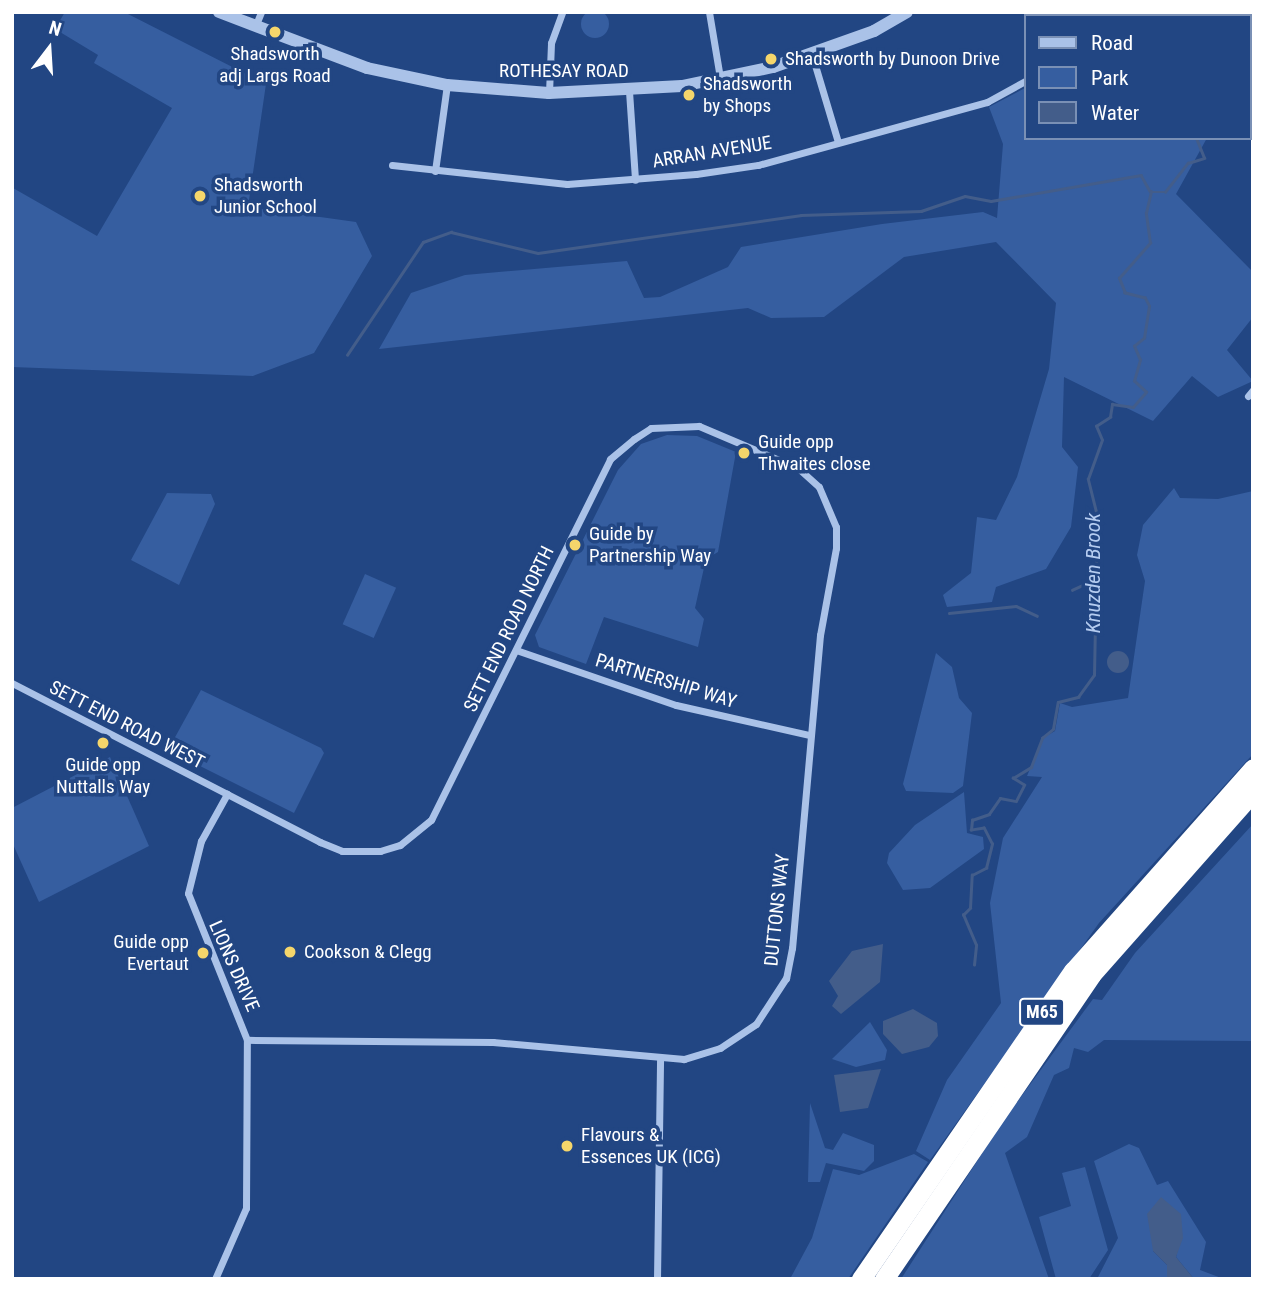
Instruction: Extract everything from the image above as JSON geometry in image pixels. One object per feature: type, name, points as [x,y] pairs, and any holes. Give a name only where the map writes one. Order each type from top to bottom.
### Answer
[{"type":"highway","name":"M65","points":[[861,1279],[1073,971],[1253,768]]},
{"type":"highway","name":"M65","points":[[884,1279],[1091,975],[1253,792]]},
{"type":"street","name":"ROTHESAY ROAD","points":[[219,12],[255,28],[367,68],[447,85],[549,93],[629,92],[720,79],[812,55],[907,12]]},
{"type":"street","points":[[255,28],[261,12]]},
{"type":"street","points":[[549,93],[551,43],[562,12]]},
{"type":"street","points":[[709,12],[720,79]]},
{"type":"street","points":[[812,55],[837,139]]},
{"type":"street","name":"ARRAN AVENUE","points":[[392,165],[567,184],[635,180],[758,165],[837,139],[987,102],[1024,82]]},
{"type":"street","points":[[435,171],[447,85]]},
{"type":"street","points":[[629,92],[635,180]]},
{"type":"street","name":"SETT END ROAD NORTH","points":[[228,794],[342,851],[400,845],[431,820],[610,459],[651,428],[699,426],[798,468],[819,487]]},
{"type":"street","name":"DUTTONS WAY","points":[[247,1040],[493,1042],[660,1059],[720,1048],[748,1032],[786,978],[809,735],[836,548],[836,527],[819,487]]},
{"type":"street","name":"PARTNERSHIP WAY","points":[[516,650],[676,705],[809,735]]},
{"type":"street","name":"SETT END ROAD WEST","points":[[12,684],[228,794]]},
{"type":"street","name":"LIONS DRIVE","points":[[215,1279],[246,1208],[247,1040],[188,893],[201,841],[228,794]]},
{"type":"street","points":[[657,1279],[660,1059]]},
{"type":"green space","points":[[595,10],[605,14],[609,24],[605,34],[595,38],[585,34],[581,24],[585,14]]},
{"type":"green space","name":"Shadsworth Junior School","points":[[65,12],[124,12],[266,84],[248,207],[356,222],[372,256],[314,353],[253,376],[12,367],[13,188],[97,236],[172,108],[94,63],[98,55],[55,29]]},
{"type":"green space","points":[[1083,12],[1240,12],[1240,14]]},
{"type":"green space","points":[[1024,89],[1024,140],[1206,140],[1176,194],[1253,272],[1253,317],[1227,350],[1253,381],[1218,397],[1192,376],[1153,421],[1064,377],[1062,447],[1078,467],[1071,527],[1046,569],[996,587],[992,602],[947,607],[943,595],[971,573],[977,517],[996,520],[1017,477],[1049,369],[1056,303],[996,242],[904,257],[824,317],[771,318],[748,308],[379,349],[411,293],[465,275],[627,261],[644,298],[660,297],[728,267],[741,247],[882,224],[983,212],[997,218],[1003,144],[989,107]]},
{"type":"green space","points":[[667,435],[697,436],[736,452],[718,552],[706,559],[695,608],[704,619],[698,647],[604,617],[586,664],[539,647],[535,635],[618,470],[641,444]]},
{"type":"green space","points":[[1174,488],[1180,498],[1218,499],[1253,491],[1253,754],[1099,923],[930,1160],[916,1151],[947,1080],[1001,1003],[990,903],[1003,838],[1042,777],[1027,776],[1043,738],[1055,731],[1060,703],[1072,707],[1128,698],[1145,581],[1137,555],[1143,525]]},
{"type":"green space","points":[[167,493],[211,494],[215,504],[179,585],[131,560]]},
{"type":"green space","points":[[365,574],[396,588],[374,638],[343,624]]},
{"type":"green space","points":[[936,653],[952,667],[959,698],[972,713],[963,786],[953,793],[906,791],[903,784]]},
{"type":"green space","points":[[201,690],[321,748],[324,753],[294,813],[168,750]]},
{"type":"green space","points":[[110,757],[149,846],[39,902],[12,842],[12,808]]},
{"type":"green space","points":[[964,792],[967,833],[983,837],[984,849],[930,888],[903,890],[887,863],[889,853],[915,825]]},
{"type":"green space","points":[[1253,824],[1253,1041],[1104,1040],[1088,1052],[1074,1048],[1069,1068],[1054,1075],[1027,1137],[1005,1153],[1049,1279],[901,1279],[1003,1121],[1093,999],[1102,1000],[1135,953]]},
{"type":"green space","points":[[870,1022],[887,1050],[885,1060],[856,1067],[832,1059]]},
{"type":"green space","points":[[810,1103],[825,1148],[833,1150],[843,1133],[874,1145],[874,1161],[864,1171],[826,1163],[820,1182],[808,1182]]},
{"type":"green space","points":[[1129,1144],[1139,1148],[1157,1185],[1168,1181],[1206,1242],[1200,1270],[1224,1279],[1194,1279],[1176,1257],[1179,1245],[1153,1251],[1167,1265],[1167,1279],[1097,1279],[1118,1238],[1094,1161]]},
{"type":"green space","points":[[914,1154],[928,1162],[848,1279],[790,1279],[812,1238],[833,1169],[859,1175]]},
{"type":"green space","points":[[1085,1167],[1108,1250],[1089,1279],[1056,1279],[1039,1217],[1071,1206],[1062,1173]]},
{"type":"water","points":[[1118,651],[1126,654],[1129,662],[1126,670],[1118,673],[1110,670],[1107,662],[1110,654]]},
{"type":"water","points":[[883,944],[880,982],[841,1014],[832,1006],[838,996],[829,981],[852,951]]},
{"type":"water","points":[[913,1009],[937,1023],[938,1036],[929,1047],[902,1054],[883,1034],[883,1021]]},
{"type":"water","points":[[881,1069],[868,1108],[840,1112],[834,1075]]},
{"type":"water","points":[[1161,1197],[1181,1214],[1183,1238],[1176,1257],[1194,1279],[1167,1279],[1167,1265],[1153,1251],[1147,1214]]},
{"type":"waterway","name":"Knuzden Brook","points":[[974,965],[976,945],[963,915],[970,908],[972,875],[986,868],[992,844],[984,828],[971,830],[972,820],[989,814],[1000,798],[1016,801],[1024,785],[1013,778],[1031,767],[1042,738],[1053,729],[1058,702],[1078,697],[1094,675],[1097,516],[1088,479],[1102,440],[1096,426],[1110,417],[1112,404],[1133,407],[1146,392],[1134,381],[1140,360],[1134,346],[1144,338],[1149,306],[1145,298],[1125,293],[1119,278],[1150,243],[1146,213],[1151,192],[1165,192],[1188,163],[1204,158],[1197,140]]},
{"type":"waterway","points":[[347,355],[423,242],[451,232],[538,253],[801,215],[921,211],[965,196],[991,201],[1141,175],[1150,191]]},
{"type":"waterway","points":[[1072,590],[1091,581]]},
{"type":"waterway","points":[[949,613],[1016,606],[1037,616]]},
{"type":"place","name":"Shadsworth adj Largs Road","points":[[275,32]]},
{"type":"place","name":"Shadsworth by Dunoon Drive","points":[[771,59]]},
{"type":"place","name":"Shadsworth by Shops","points":[[689,95]]},
{"type":"place","name":"Shadsworth Junior School","points":[[200,196]]},
{"type":"place","name":"Guide opp Thwaites close","points":[[744,453]]},
{"type":"place","name":"Guide by Partnership Way","points":[[575,545]]},
{"type":"place","name":"Guide opp Nuttalls Way","points":[[103,743]]},
{"type":"place","name":"Cookson & Clegg","points":[[290,952]]},
{"type":"place","name":"Guide opp Evertaut","points":[[203,953]]},
{"type":"place","name":"Flavours & Essences UK (ICG)","points":[[567,1146]]}]
